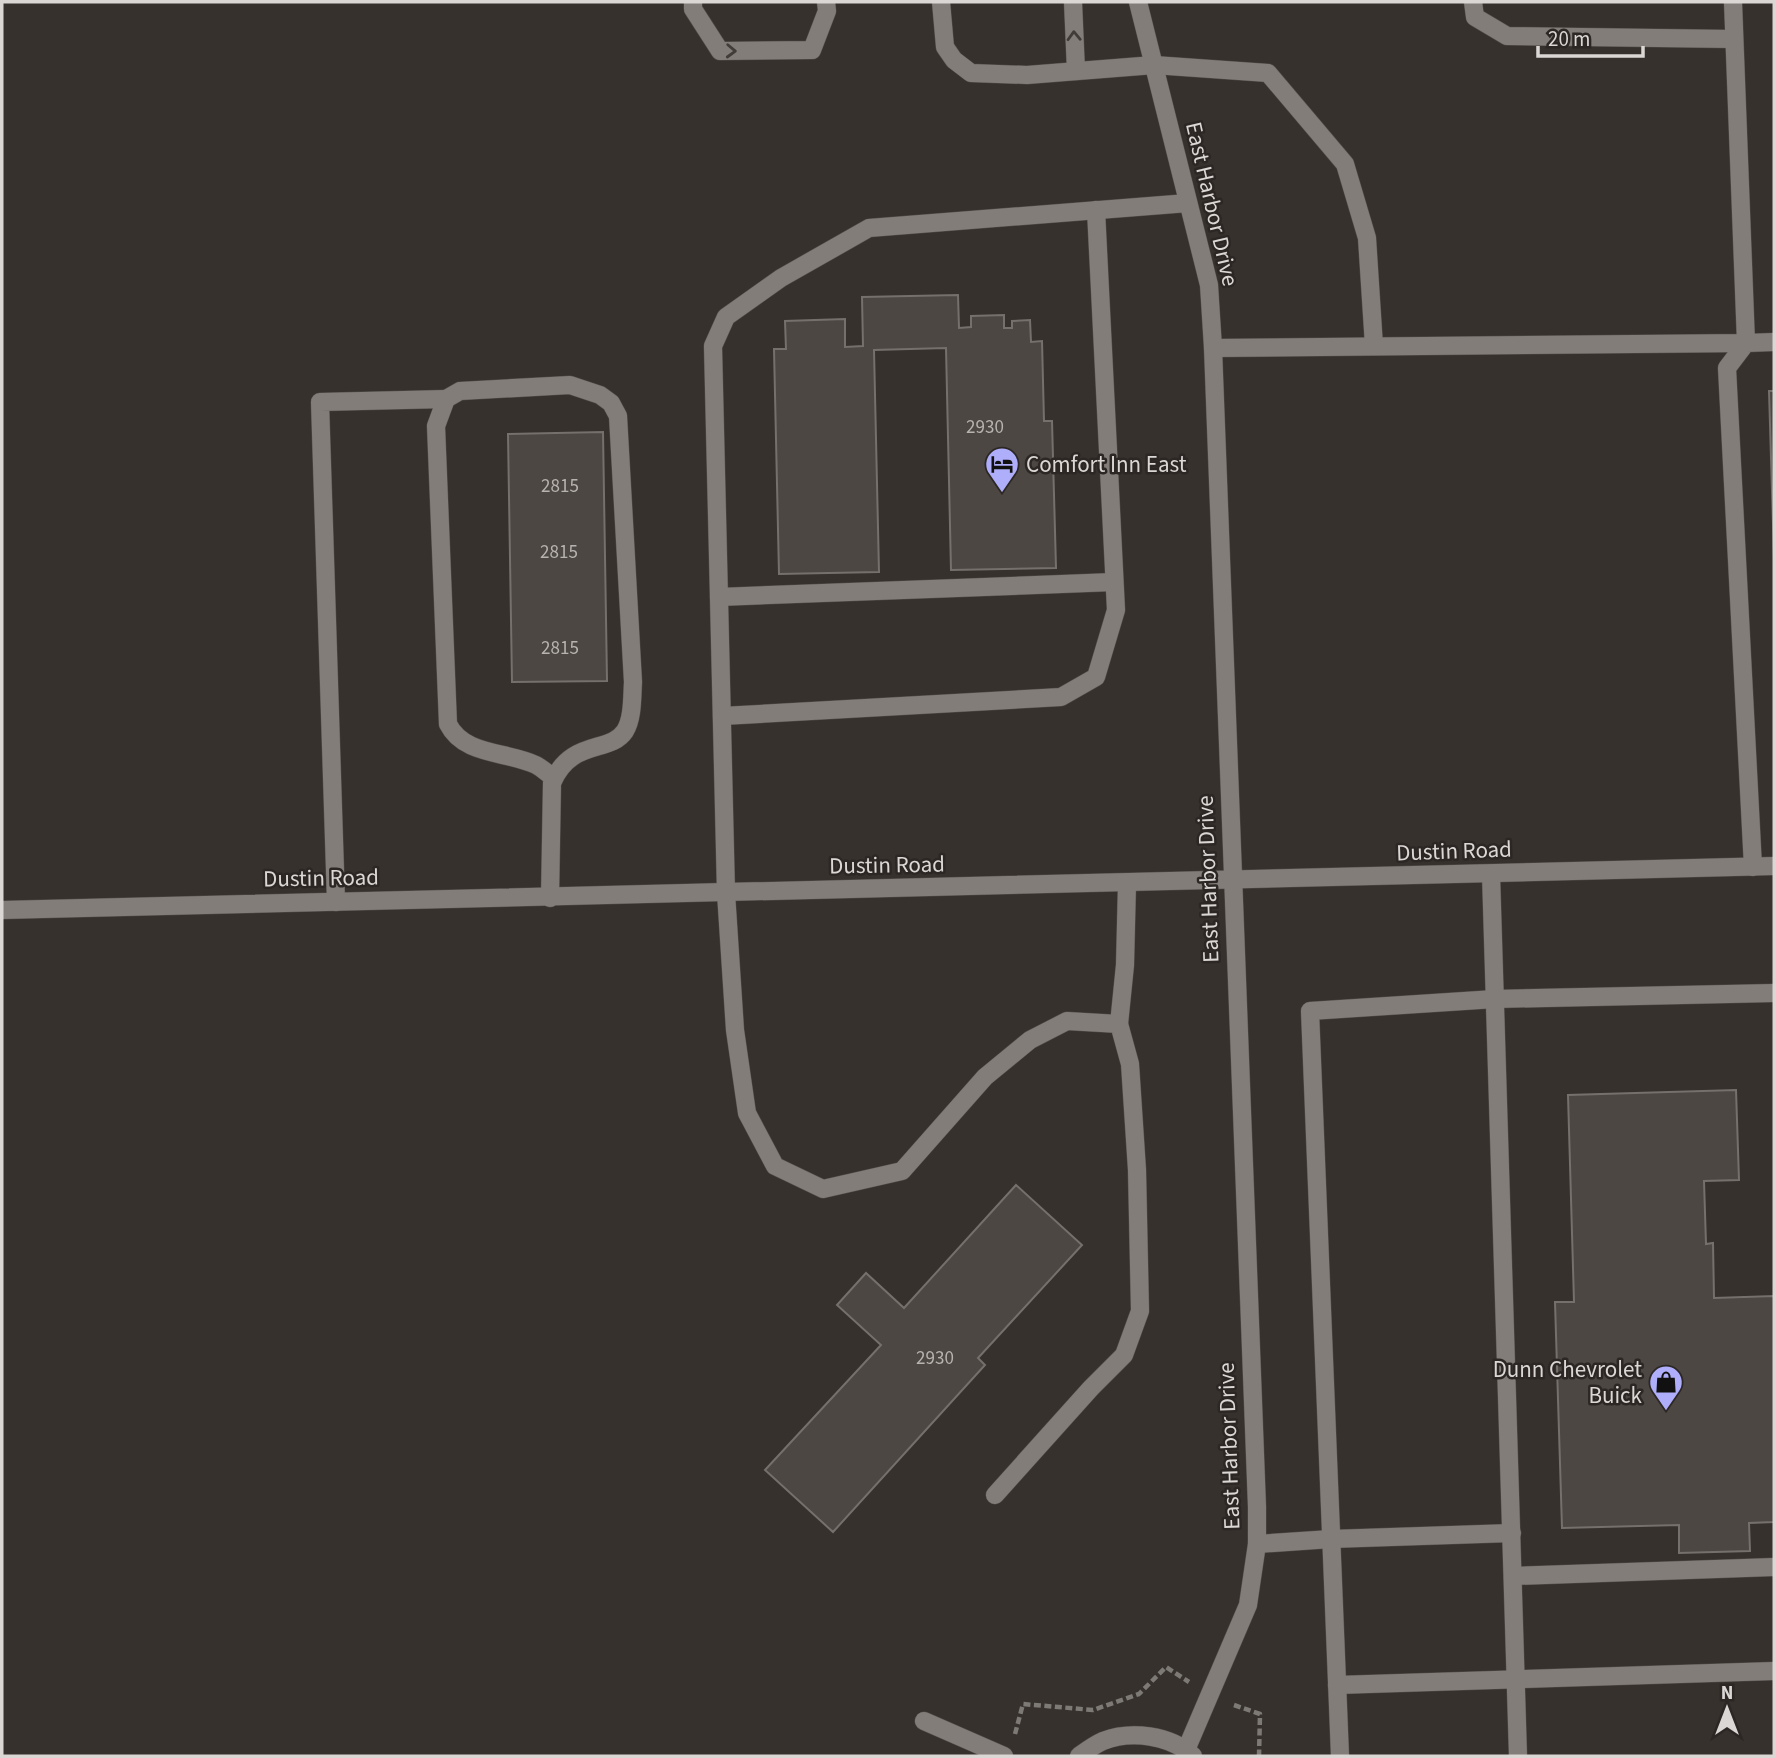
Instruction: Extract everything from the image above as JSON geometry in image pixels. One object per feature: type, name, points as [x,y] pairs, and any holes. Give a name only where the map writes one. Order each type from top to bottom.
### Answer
[{"type":"street","points":[[693,2],[693,9],[720,51],[812,50],[827,11],[826,2]]},
{"type":"street","points":[[941,2],[946,47],[954,60],[971,73],[1027,75],[1154,65],[1268,73],[1345,164],[1367,238],[1374,346]]},
{"type":"street","points":[[1073,2],[1076,71]]},
{"type":"street","name":"East Harbor Drive","points":[[1138,2],[1209,285],[1257,1544],[1248,1605],[1190,1753]]},
{"type":"street","points":[[1473,2],[1475,17],[1507,36],[1733,39]]},
{"type":"street","points":[[1733,2],[1746,343],[1727,368],[1753,867]]},
{"type":"street","points":[[1119,1024],[1067,1021],[1030,1040],[985,1077],[902,1171],[823,1189],[775,1166],[747,1113],[735,1030],[726,893],[713,346],[726,317],[780,278],[869,228],[1188,203]]},
{"type":"street","points":[[722,716],[1061,697],[1096,677],[1116,610],[1096,210]]},
{"type":"street","points":[[1213,348],[1774,342]]},
{"type":"street","points":[[336,902],[320,402],[446,399],[460,391],[570,385],[600,395],[611,404],[618,416],[633,682],[630,717],[625,732],[616,739],[577,752],[560,765],[552,783],[550,898]]},
{"type":"street","points":[[446,399],[436,426],[448,724],[452,732],[466,743],[536,765],[554,778]]},
{"type":"street","points":[[719,597],[1114,582]]},
{"type":"street","name":"Dustin Road","points":[[2,910],[1774,866]]},
{"type":"street","points":[[1492,874],[1518,1756]]},
{"type":"street","points":[[995,1495],[1124,1355],[1140,1311],[1137,1170],[1130,1064],[1119,1024],[1125,965],[1127,884]]},
{"type":"street","points":[[1340,1756],[1310,1011],[1495,999],[1774,993]]},
{"type":"street","points":[[1257,1544],[1511,1533]]},
{"type":"street","points":[[1513,1576],[1774,1567]]},
{"type":"street","points":[[1338,1685],[1774,1671]]},
{"type":"street","points":[[924,1721],[1004,1756]]},
{"type":"street","points":[[1079,1756],[1102,1741],[1130,1735],[1160,1738],[1190,1753]]},
{"type":"building","name":"Comfort Inn East","points":[[958,295],[959,328],[971,327],[971,316],[1004,315],[1004,328],[1012,328],[1012,321],[1030,320],[1031,342],[1042,341],[1044,421],[1052,421],[1056,568],[951,570],[946,348],[874,350],[879,572],[779,574],[774,349],[786,349],[785,321],[845,319],[845,347],[863,346],[862,297]]},
{"type":"building","points":[[1769,391],[1774,391],[1774,558]]},
{"type":"building","points":[[603,432],[607,681],[512,682],[508,434]]},
{"type":"building","name":"Dunn Chevrolet Buick","points":[[1736,1090],[1739,1180],[1704,1181],[1706,1244],[1713,1243],[1714,1298],[1774,1296],[1774,1522],[1749,1523],[1750,1551],[1679,1553],[1679,1525],[1562,1528],[1555,1302],[1574,1302],[1568,1095]]},
{"type":"building","points":[[1016,1185],[1082,1245],[978,1358],[985,1365],[833,1532],[765,1470],[881,1345],[837,1305],[866,1273],[904,1308]]},
{"type":"place","name":"Comfort Inn East","points":[[1002,494]]},
{"type":"place","name":"Dunn Chevrolet Buick","points":[[1666,1412]]}]
